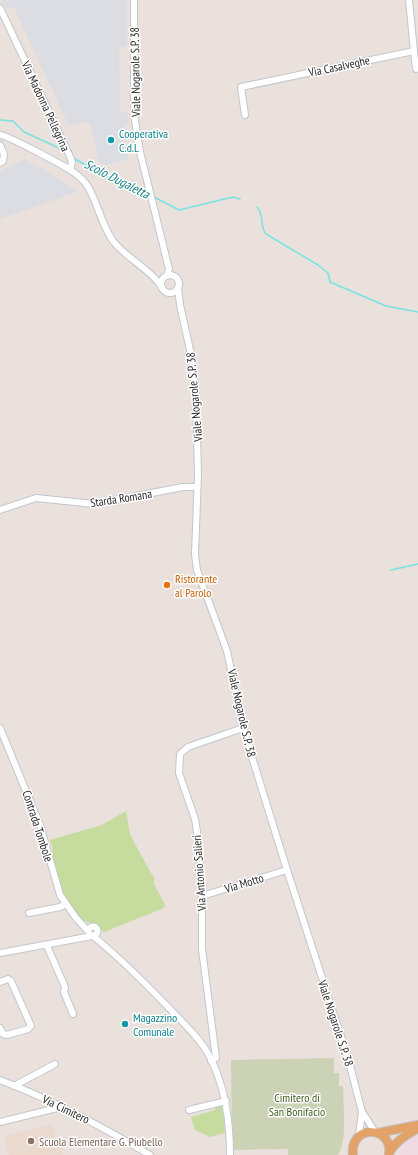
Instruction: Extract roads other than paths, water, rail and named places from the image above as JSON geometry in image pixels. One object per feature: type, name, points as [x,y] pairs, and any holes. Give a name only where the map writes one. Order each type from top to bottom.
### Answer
[{"type":"main road","points":[[352,1153],[355,1140],[359,1136],[369,1132],[376,1133],[418,1127]]},
{"type":"main road","points":[[389,1154],[392,1146],[418,1127]]},
{"type":"main road","points":[[376,1133],[387,1141],[389,1154]]},
{"type":"street","name":"Viale Nogarole S.P. 38","points":[[134,0],[134,114],[140,152],[169,269],[166,277],[162,281],[162,287],[170,292],[180,306]]},
{"type":"street","points":[[409,0],[416,69]]},
{"type":"street","name":"Via Madonna Pellegrina","points":[[0,8],[68,152],[72,162],[70,170]]},
{"type":"street","name":"Via Casalveghe","points":[[245,115],[241,87],[414,51]]},
{"type":"street","points":[[0,135],[70,170],[87,185],[105,227],[113,241],[133,261],[151,274],[162,287]]},
{"type":"street","points":[[0,145],[4,154],[3,161],[0,163]]},
{"type":"street","name":"Viale Nogarole S.P. 38","points":[[167,261],[179,282],[178,287],[180,306],[192,359],[196,397],[198,438],[195,554],[198,570],[227,651],[243,728],[348,1058],[362,1112]]},
{"type":"street","points":[[151,274],[166,277],[171,275],[176,277]]},
{"type":"street","points":[[170,292],[174,292],[178,287]]},
{"type":"street","name":"Starda Romana","points":[[0,510],[36,498],[94,504],[183,487],[196,487]]},
{"type":"street","name":"Contrada Tombole","points":[[0,728],[40,826],[54,878],[66,904],[80,922],[129,966],[183,1022],[198,1040],[211,1061],[226,1101],[230,1155]]},
{"type":"street","name":"Via Antonio Salieri","points":[[211,1061],[216,1058],[202,949],[202,896],[198,839],[195,819],[179,773],[180,754],[188,747],[243,728]]},
{"type":"street","name":"Via Motto","points":[[202,896],[287,870]]},
{"type":"street","points":[[29,913],[60,907],[66,904]]},
{"type":"street","points":[[0,953],[47,946],[84,938],[92,932]]},
{"type":"street","points":[[47,946],[65,987],[64,992],[73,1014]]},
{"type":"street","points":[[0,982],[6,979],[11,981],[30,1026],[28,1029],[7,1035],[3,1034],[0,1028]]},
{"type":"street","points":[[14,1086],[55,1064]]},
{"type":"street","name":"Via Cimitero","points":[[0,1080],[60,1105],[100,1125],[150,1155]]},
{"type":"street","points":[[189,1110],[226,1101]]},
{"type":"street","points":[[0,1122],[57,1108],[60,1105]]},
{"type":"street","points":[[362,1112],[376,1133]]},
{"type":"street","points":[[359,1136],[362,1112]]},
{"type":"waterway","name":"Scolo Dugaletta","points":[[0,120],[13,121],[24,132],[57,147],[66,154]]},
{"type":"waterway","name":"Scolo Dugaletta","points":[[73,158],[119,183],[148,195]]},
{"type":"waterway","name":"Scolo Dugaletta","points":[[154,197],[179,210],[233,197],[240,199]]},
{"type":"waterway","name":"Scolo Dugaletta","points":[[257,207],[261,213],[263,228],[266,234],[318,265],[328,273],[330,282],[386,306],[418,312]]},
{"type":"waterway","points":[[391,570],[418,564]]},
{"type":"place","name":"Cooperativa C.d.L","points":[[111,140]]},
{"type":"place","name":"Ristorante al Parolo","points":[[167,585]]},
{"type":"place","name":"Magazzino Comunale","points":[[125,1024]]},
{"type":"place","name":"Scuola Elementare G. Piubello","points":[[31,1141]]},
{"type":"park label","name":"Cimitero di San Bonifacio","points":[[297,1104]]}]
